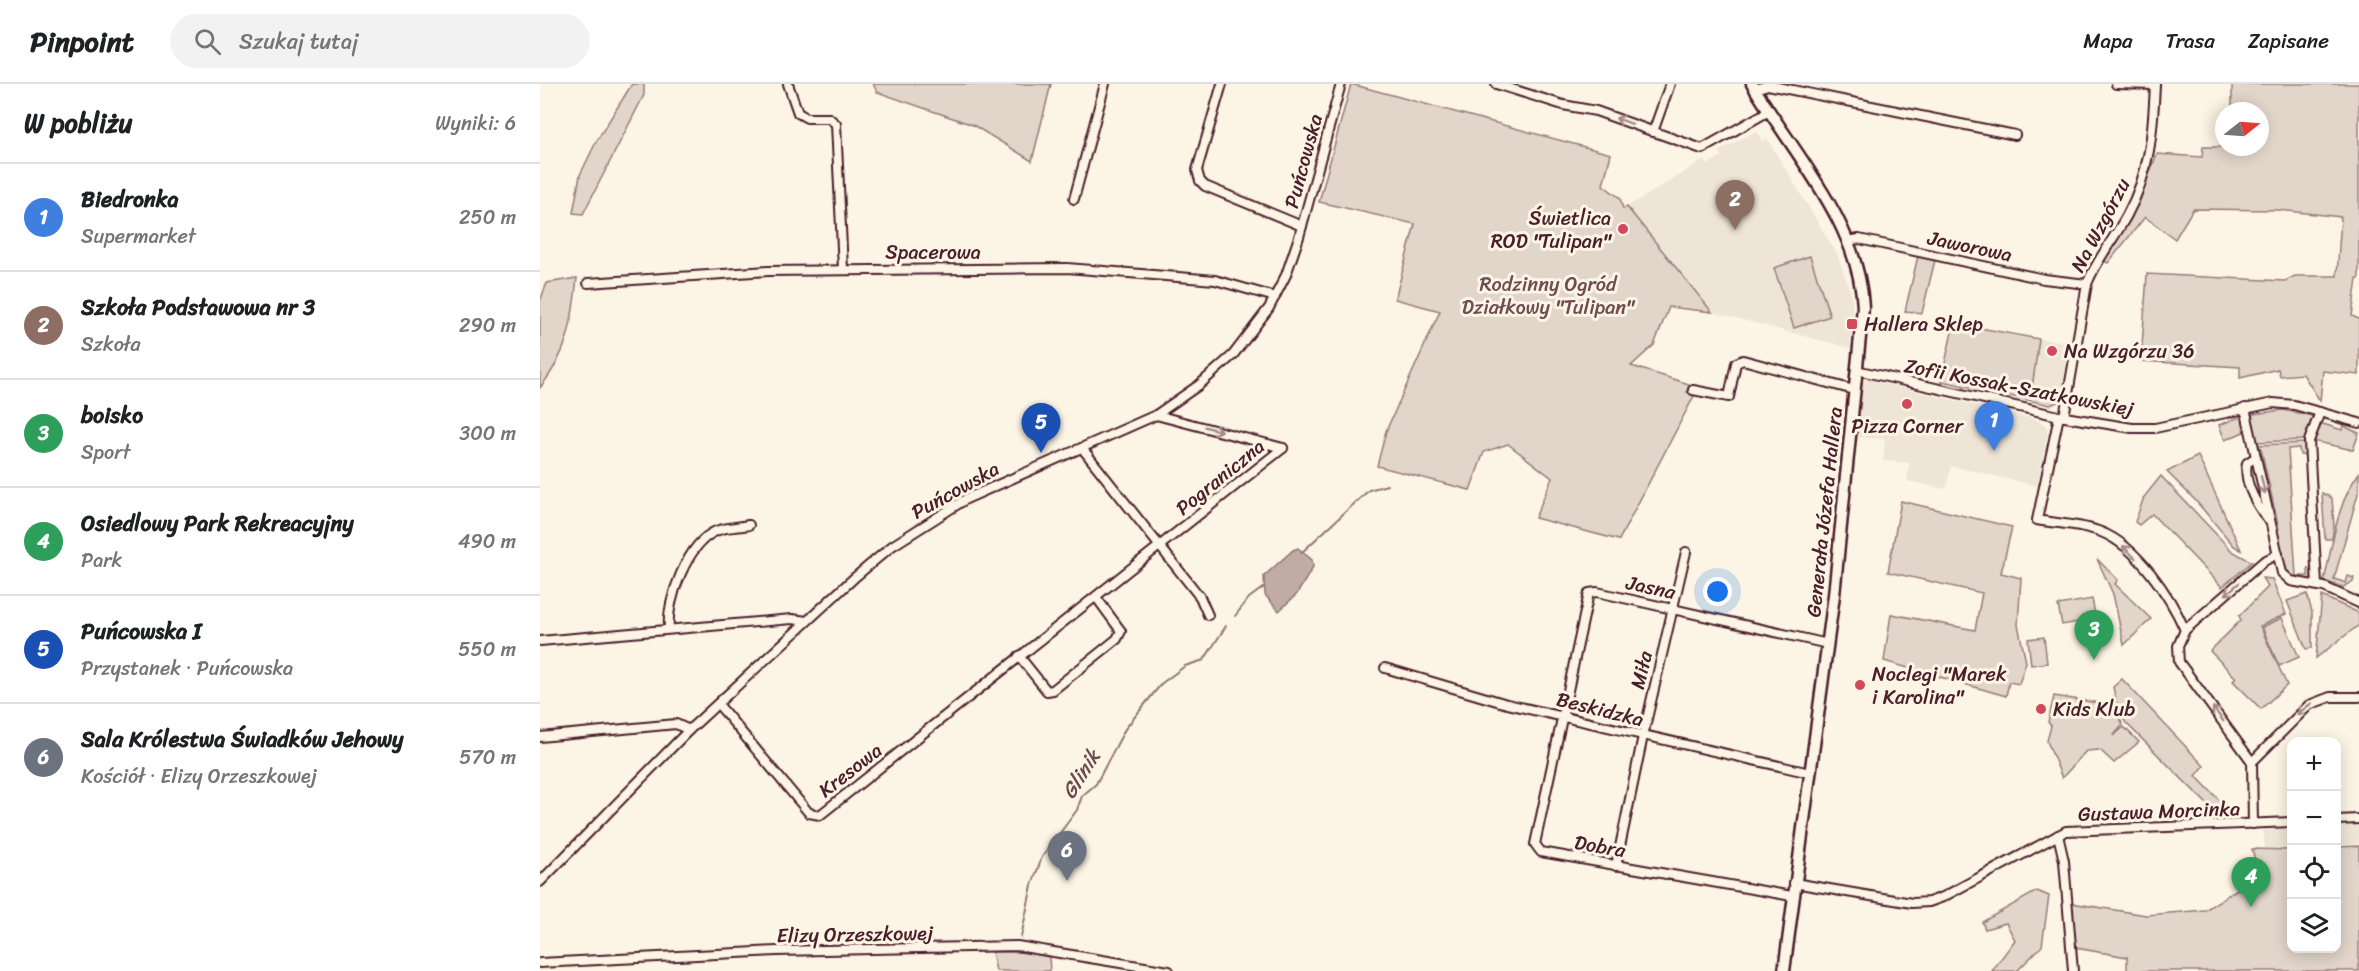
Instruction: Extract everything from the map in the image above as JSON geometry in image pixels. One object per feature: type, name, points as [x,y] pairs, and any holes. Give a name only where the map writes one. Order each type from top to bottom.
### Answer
[{"type":"street","points":[[788,84],[798,113],[807,118],[829,118],[836,124],[843,269]]},
{"type":"street","points":[[1074,200],[1105,84]]},
{"type":"street","points":[[1222,84],[1197,170],[1200,181],[1205,186],[1302,226]]},
{"type":"street","name":"Puńcowska","points":[[540,882],[689,730],[892,546],[945,510],[1025,472],[1156,415],[1199,385],[1233,355],[1275,297],[1286,275],[1302,226],[1341,84]]},
{"type":"street","points":[[1496,84],[1563,105],[1596,111],[1701,148],[1769,111]]},
{"type":"street","points":[[1653,132],[1670,84]]},
{"type":"street","points":[[2116,84],[2155,84]]},
{"type":"street","name":"Na Wzgórzu","points":[[2155,84],[2152,143],[2145,173],[2132,206],[2095,264],[2086,284],[2061,417],[2037,520],[2100,532],[2113,538],[2157,581],[2185,630]]},
{"type":"street","points":[[1754,86],[1768,86],[2015,135]]},
{"type":"street","name":"Generała Józefa Hallera","points":[[1754,86],[1835,215],[1847,241],[1863,294],[1828,644],[1792,896],[1784,971]]},
{"type":"street","name":"Jaworowa","points":[[1847,241],[1859,239],[2044,279],[2086,284]]},
{"type":"street","name":"Spacerowa","points":[[588,283],[768,271],[1067,268],[1215,280],[1275,297]]},
{"type":"street","points":[[1693,390],[1729,397],[1736,363],[1743,360],[1854,390]]},
{"type":"street","name":"Zofii Kossak-Szatkowskiej","points":[[1856,370],[2061,417],[2144,428],[2273,403],[2320,412],[2359,423]]},
{"type":"street","points":[[2245,408],[2269,520],[2284,576],[2291,581],[2317,585],[2358,600]]},
{"type":"street","points":[[2317,585],[2310,441],[2320,412]]},
{"type":"street","name":"Pograniczna","points":[[1156,415],[1283,448],[1159,547]]},
{"type":"street","points":[[1082,448],[1200,597],[1208,615]]},
{"type":"street","points":[[2256,457],[2247,463],[2247,479],[2255,500],[2269,520]]},
{"type":"street","points":[[669,629],[675,588],[686,564],[702,540],[717,531],[749,525]]},
{"type":"street","name":"Kresowa","points":[[718,704],[809,813],[820,815],[1159,547]]},
{"type":"street","name":"Miła","points":[[1616,866],[1643,736],[1686,552]]},
{"type":"street","points":[[2253,824],[2252,762],[2179,662],[2178,646],[2185,630],[2264,561],[2278,554]]},
{"type":"street","name":"Jasna","points":[[1562,716],[1590,593],[1597,592],[1672,608],[1828,644]]},
{"type":"street","points":[[1019,656],[1047,691],[1053,690],[1117,639],[1121,631],[1096,597]]},
{"type":"street","points":[[540,641],[669,629],[792,620],[807,621]]},
{"type":"street","name":"Beskidzka","points":[[1385,668],[1508,704],[1810,773]]},
{"type":"street","points":[[2252,762],[2308,705],[2330,697],[2359,697]]},
{"type":"street","name":"Dobra","points":[[1562,716],[1535,844],[1541,852],[1792,896]]},
{"type":"street","points":[[540,737],[676,724],[689,730]]},
{"type":"street","points":[[2341,820],[2359,819]]},
{"type":"street","name":"Gustawa Morcinka","points":[[1794,883],[1912,903],[1929,902],[1943,897],[2066,831],[2287,822]]},
{"type":"street","points":[[2058,835],[2064,861],[2073,971]]},
{"type":"street","name":"Elizy Orzeszkowej","points":[[540,963],[777,951],[1017,946],[1169,971]]},
{"type":"shaded area","points":[[1756,131],[1762,141],[1767,138],[1837,254],[1851,293],[1853,309],[1850,348],[1712,312],[1627,207],[1704,160],[1707,165],[1722,156],[1719,151]]},
{"type":"shaded area","points":[[2039,339],[2069,342],[2060,401],[2031,395]]},
{"type":"shaded area","points":[[1866,379],[2037,420],[2046,425],[2048,431],[2037,486],[1951,466],[1946,489],[1907,481],[1909,463],[1883,461],[1885,439],[1857,437],[1860,385]]},
{"type":"shaded area","points":[[1298,548],[1312,560],[1313,567],[1297,594],[1279,611],[1265,595],[1264,576]]},
{"type":"shaded area","points":[[2359,823],[2359,844],[2341,845],[2341,824]]},
{"type":"shaded area","points":[[2287,826],[2287,848],[2265,849],[2263,827]]},
{"type":"green space","points":[[632,84],[644,84],[644,95],[583,214],[573,213],[580,175],[597,140]]},
{"type":"green space","points":[[873,84],[1051,84],[1032,161],[973,125],[877,92]]},
{"type":"green space","name":"Rodzinny Ogród Działkowy \"Tulipan\"","points":[[1351,84],[1611,154],[1603,185],[1620,198],[1623,209],[1627,207],[1712,312],[1669,307],[1654,345],[1631,366],[1689,384],[1687,392],[1695,394],[1619,540],[1535,518],[1552,478],[1508,444],[1484,452],[1470,490],[1377,466],[1386,431],[1440,311],[1395,299],[1415,224],[1319,202]]},
{"type":"green space","points":[[2232,84],[2359,84],[2359,279],[2357,279],[2352,316],[2359,319],[2359,375],[2323,371],[2320,401],[2303,374],[2280,376],[2278,369],[2240,378],[2240,367],[2141,361],[2147,274],[2285,281],[2295,276],[2337,276],[2341,217],[2278,210],[2193,209],[2175,239],[2145,217],[2108,263],[2104,261],[2131,219],[2157,154],[2202,157],[2203,147],[2215,147],[2215,156],[2269,156],[2269,102],[2232,102]]},
{"type":"green space","points":[[1810,256],[1830,316],[1794,328],[1774,268]]},
{"type":"green space","points":[[1918,256],[1935,260],[1922,313],[1905,311]]},
{"type":"green space","points":[[577,278],[568,336],[557,362],[540,388],[540,301],[547,283]]},
{"type":"green space","points":[[1954,323],[2039,339],[2031,395],[2060,401],[2050,405],[1941,381]]},
{"type":"green space","points":[[2283,410],[2313,416],[2306,440],[2256,442],[2251,420],[2253,414]]},
{"type":"green space","points":[[2242,416],[2246,431],[2225,440],[2219,425]]},
{"type":"green space","points":[[2320,423],[2342,430],[2343,425],[2359,433],[2353,450],[2313,441],[2321,426]]},
{"type":"green space","points":[[2305,443],[2305,455],[2300,455],[2299,448],[2288,449],[2296,576],[2308,576],[2308,568],[2312,568],[2310,582],[2286,575],[2276,532],[2279,529],[2261,449],[2257,445]]},
{"type":"green space","points":[[2198,456],[2241,550],[2234,546],[2195,500],[2167,472]]},
{"type":"green space","points":[[2359,473],[2359,490],[2334,579],[2346,583],[2348,576],[2354,578],[2353,582],[2343,587],[2324,581],[2340,511]]},
{"type":"green space","points":[[2161,476],[2232,551],[2252,562],[2222,587],[2152,514],[2139,525],[2135,522],[2144,497]]},
{"type":"green space","points":[[2322,493],[2332,498],[2334,526],[2332,539],[2325,539]]},
{"type":"green space","points":[[1901,501],[2012,527],[2001,573],[2021,578],[2018,625],[2026,662],[2019,684],[2009,682],[2006,696],[1884,661],[1891,614],[1975,630],[1982,593],[1888,572]]},
{"type":"green space","points":[[2097,559],[2118,580],[2115,584],[2151,619],[2124,645],[2113,594]]},
{"type":"green space","points":[[2262,578],[2272,579],[2286,614],[2260,626],[2287,685],[2261,709],[2233,681],[2236,678],[2210,651],[2241,620],[2239,616],[2268,587]]},
{"type":"green space","points":[[2307,594],[2312,612],[2312,648],[2306,649],[2287,601]]},
{"type":"green space","points":[[2322,596],[2359,613],[2359,625],[2316,658]]},
{"type":"green space","points":[[2092,599],[2096,619],[2062,625],[2058,605]]},
{"type":"green space","points":[[2282,618],[2299,657],[2279,666],[2262,627]]},
{"type":"green space","points":[[2044,637],[2047,663],[2031,665],[2028,639]]},
{"type":"green space","points":[[2122,679],[2204,766],[2196,776],[2223,804],[2213,810],[2126,723],[2118,710],[2113,687]]},
{"type":"green space","points":[[2054,696],[2112,705],[2123,725],[2113,736],[2124,727],[2139,742],[2114,763],[2100,750],[2086,751],[2062,778],[2047,741],[2051,726],[2048,722]]},
{"type":"green space","points":[[2359,846],[2359,971],[2127,971],[2127,957],[2076,948],[2071,903],[2146,915],[2205,910],[2259,875],[2252,849],[2287,850],[2287,953],[2341,953],[2341,847]]},
{"type":"green space","points":[[2037,891],[2049,896],[2042,946],[2017,971],[1992,971],[2015,940],[2006,923],[1985,929],[1982,922]]},
{"type":"green space","points":[[992,952],[1025,952],[1049,957],[1050,971],[996,971]]},
{"type":"waterway","name":"Glinik","points":[[1301,553],[1369,490],[1387,485]]},
{"type":"waterway","name":"Glinik","points":[[1235,616],[1249,598],[1264,587]]},
{"type":"waterway","name":"Glinik","points":[[1021,937],[1032,885],[1042,857],[1077,810],[1082,796],[1096,784],[1125,729],[1162,683],[1185,666],[1204,660],[1226,626]]},
{"type":"place","name":"Świetlica ROD \"Tulipan\"","points":[[1623,229]]},
{"type":"place","name":"Szkoła Podstawowa nr 3","points":[[1735,230]]},
{"type":"place","name":"Hallera Sklep","points":[[1852,324]]},
{"type":"place","name":"Na Wzgórzu 36","points":[[2052,351]]},
{"type":"place","name":"Pizza Corner","points":[[1907,404]]},
{"type":"place","name":"Biedronka","points":[[1994,451]]},
{"type":"place","name":"Puńcowska I","points":[[1041,453]]},
{"type":"place","name":"boisko","points":[[2094,660]]},
{"type":"place","name":"Noclegi \"Marek i Karolina\"","points":[[1860,685]]},
{"type":"place","name":"Kids Klub","points":[[2041,709]]},
{"type":"place","name":"Sala Królestwa Świadków Jehowy","points":[[1067,881]]},
{"type":"place","name":"Osiedlowy Park Rekreacyjny","points":[[2251,907]]}]
